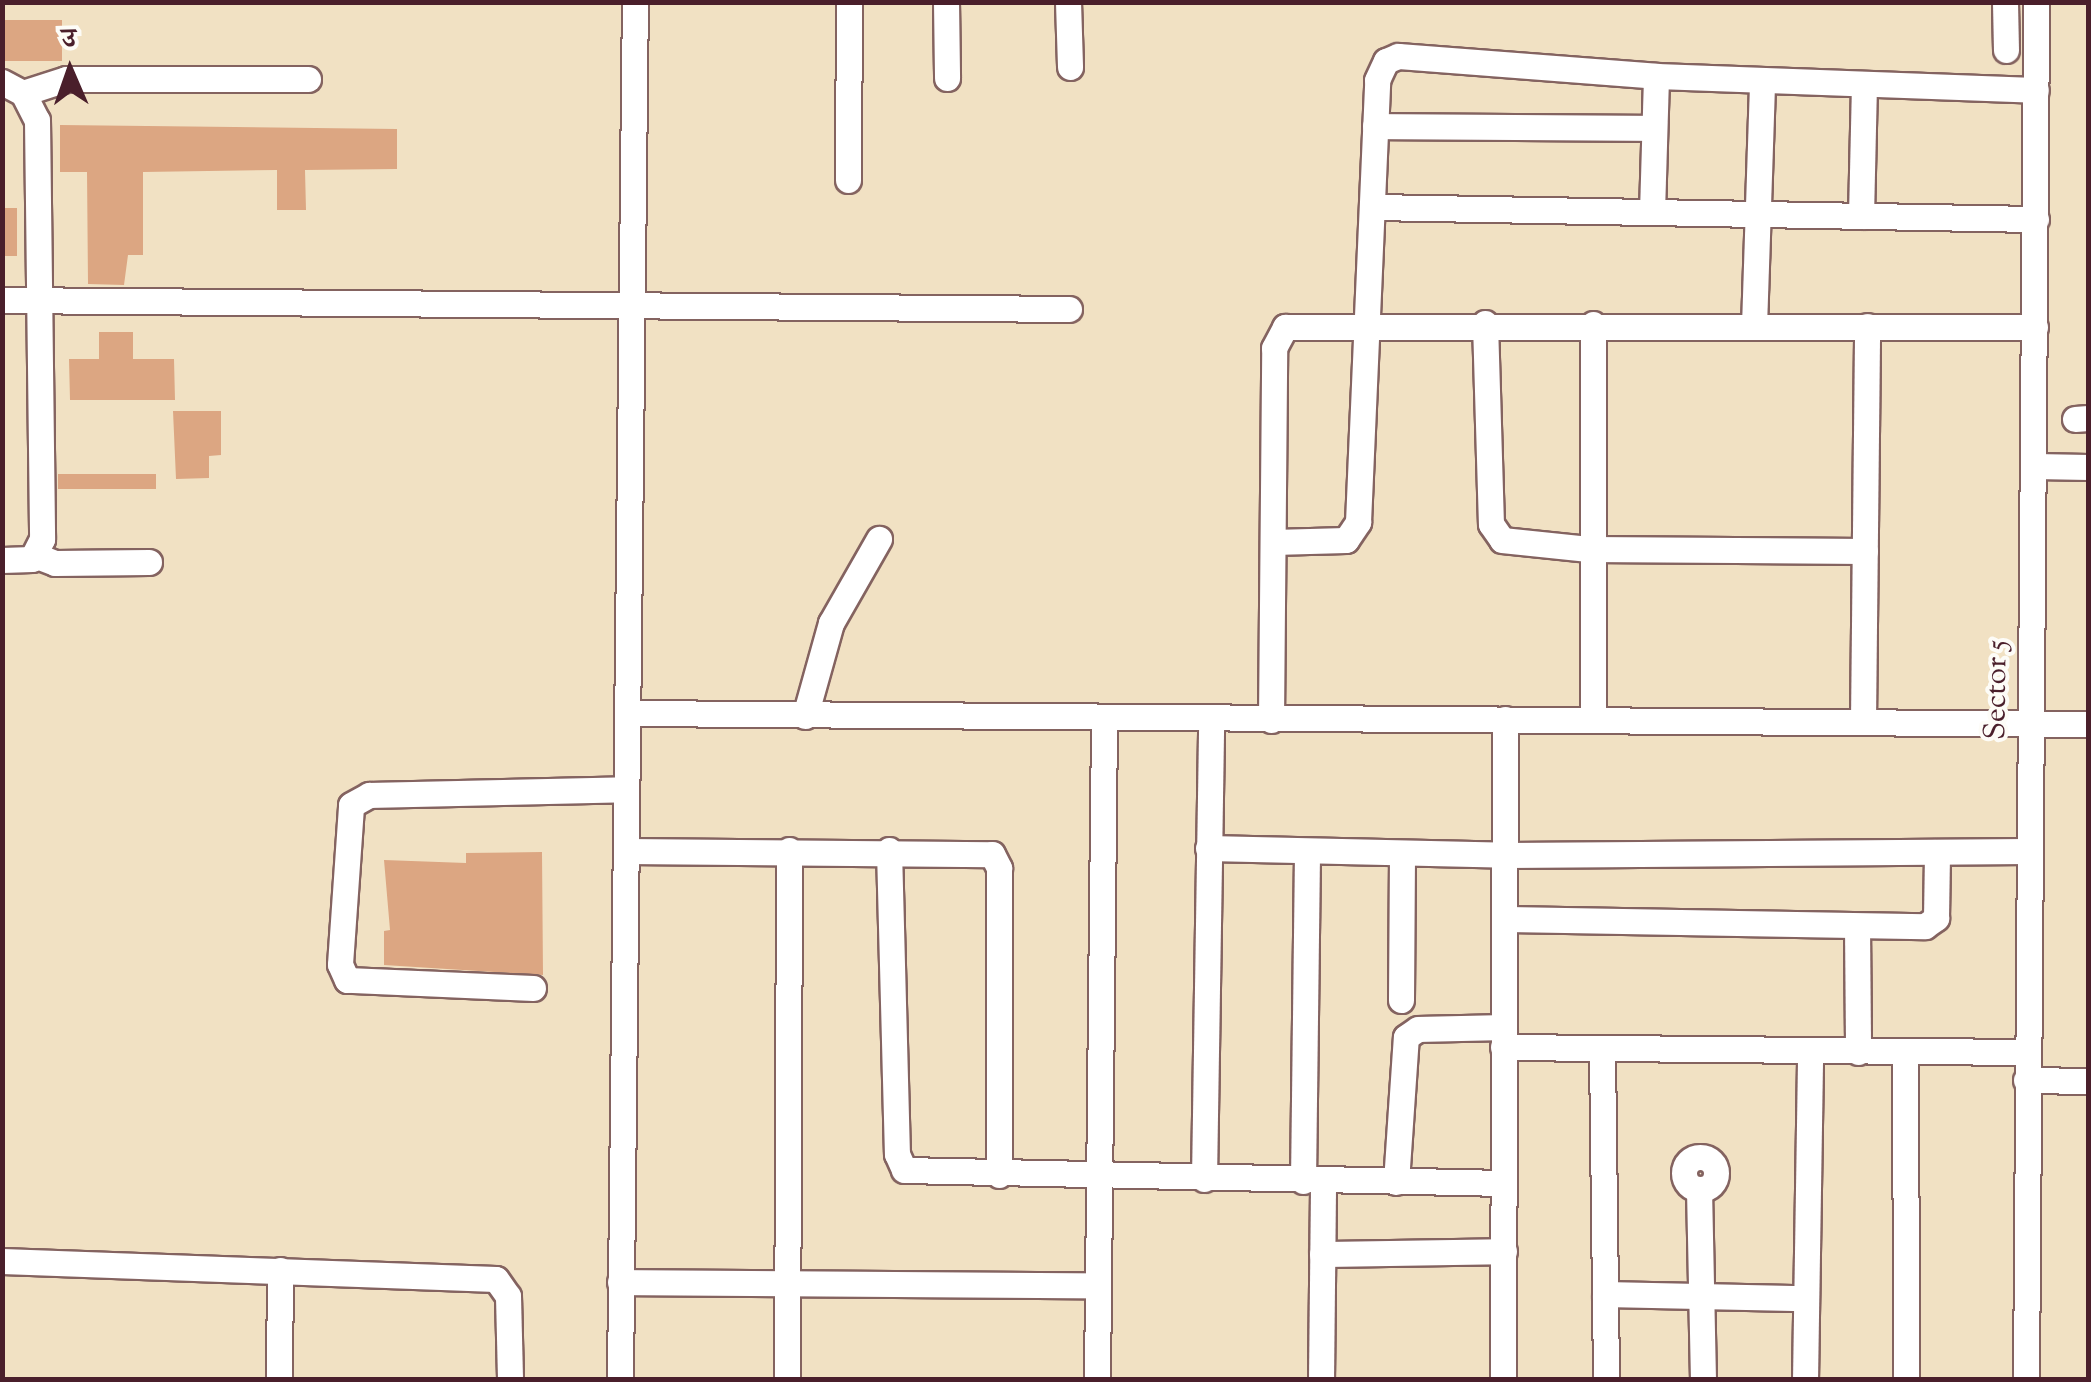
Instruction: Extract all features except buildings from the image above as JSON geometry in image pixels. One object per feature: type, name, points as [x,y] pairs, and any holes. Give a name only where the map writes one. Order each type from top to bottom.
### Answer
[{"type":"street","points":[[620,1380],[618,1032],[629,713],[635,2]]},
{"type":"street","points":[[848,180],[849,2]]},
{"type":"street","points":[[946,2],[946,78]]},
{"type":"street","points":[[1068,2],[1070,68]]},
{"type":"street","points":[[2005,2],[2006,50]]},
{"type":"street","name":"Sector 5","points":[[2026,1380],[2036,2]]},
{"type":"street","points":[[1272,542],[1335,542],[1354,531],[1369,323],[1380,69],[1398,56],[1656,76],[2036,90]]},
{"type":"street","points":[[1652,212],[1656,76]]},
{"type":"street","points":[[37,556],[42,300],[37,120],[12,88],[66,79],[308,79]]},
{"type":"street","points":[[1754,326],[1762,80]]},
{"type":"street","points":[[1861,216],[1864,84]]},
{"type":"street","points":[[1375,126],[1654,128]]},
{"type":"street","points":[[1372,207],[2036,219]]},
{"type":"street","points":[[2,300],[1069,309]]},
{"type":"street","points":[[1271,720],[1278,336],[1294,322],[2035,328]]},
{"type":"street","points":[[1485,323],[1495,532],[1522,544],[1589,549],[1865,551]]},
{"type":"street","points":[[1592,720],[1589,549],[1593,324]]},
{"type":"street","points":[[1862,721],[1867,326]]},
{"type":"street","points":[[2035,466],[2088,467]]},
{"type":"street","points":[[805,716],[831,622],[880,539]]},
{"type":"street","points":[[2,560],[37,556],[55,563],[149,562]]},
{"type":"street","points":[[629,713],[1211,721],[2088,724]]},
{"type":"street","points":[[1096,1380],[1104,719]]},
{"type":"street","points":[[1503,1380],[1508,919],[1505,720]]},
{"type":"street","points":[[1204,1179],[1211,721]]},
{"type":"street","points":[[533,988],[347,980],[340,964],[352,806],[369,795],[625,789]]},
{"type":"street","points":[[1208,848],[1507,855],[2028,851]]},
{"type":"street","points":[[787,1380],[789,850]]},
{"type":"street","points":[[889,850],[899,1163],[911,1172],[1504,1182]]},
{"type":"street","points":[[626,851],[984,851],[997,860],[998,1174]]},
{"type":"street","points":[[1508,919],[1857,927],[1932,923],[1938,852]]},
{"type":"street","points":[[1307,853],[1313,1181],[1322,1254],[1321,1380]]},
{"type":"street","points":[[1401,1000],[1402,854]]},
{"type":"street","points":[[1857,927],[1858,1052]]},
{"type":"street","points":[[1396,1182],[1406,1037],[1418,1029],[1602,1051],[2026,1052]]},
{"type":"street","points":[[1602,1051],[1606,1380]]},
{"type":"street","points":[[1805,1380],[1810,1052]]},
{"type":"street","points":[[1905,1052],[1906,1380]]},
{"type":"street","points":[[2026,1080],[2088,1081]]},
{"type":"street","points":[[1699,1189],[1703,1380]]},
{"type":"street","points":[[1322,1254],[1504,1250]]},
{"type":"street","points":[[2,1261],[496,1279],[508,1296],[510,1380]]},
{"type":"street","points":[[280,1270],[280,1380]]},
{"type":"street","points":[[620,1282],[1096,1285]]},
{"type":"street","points":[[1606,1294],[1804,1298]]}]
